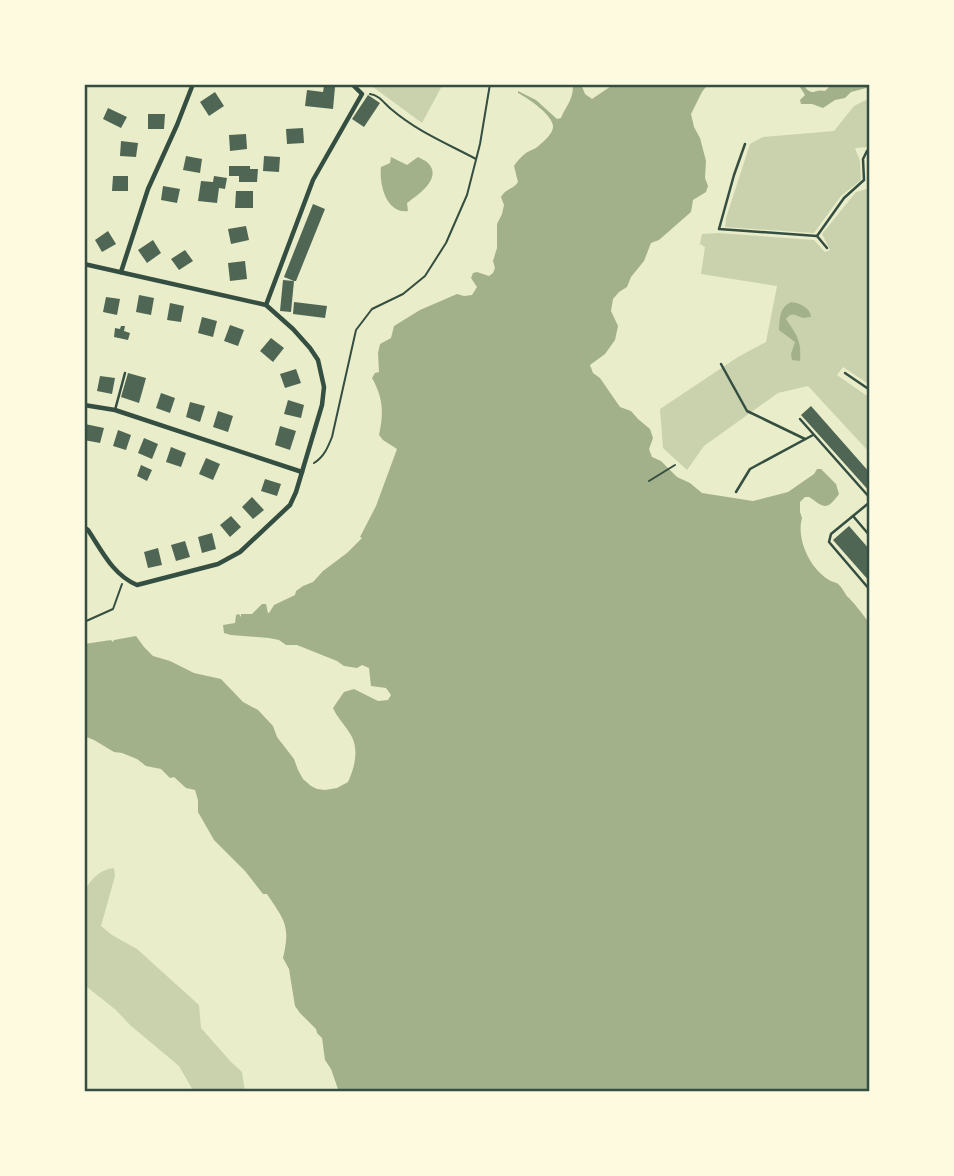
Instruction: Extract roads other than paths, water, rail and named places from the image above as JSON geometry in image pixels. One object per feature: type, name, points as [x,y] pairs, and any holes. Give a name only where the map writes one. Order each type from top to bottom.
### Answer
[{"type":"street","points":[[121,272],[148,189],[193,84]]},
{"type":"street","points":[[266,305],[313,180],[362,94],[352,84]]},
{"type":"street","points":[[84,264],[266,305],[310,348],[318,360],[324,387],[322,405],[290,505],[240,552],[218,564],[137,585],[124,580],[84,527]]},
{"type":"street","points":[[84,405],[115,410],[302,472]]},
{"type":"lane","points":[[745,144],[719,229],[817,236],[827,248]]},
{"type":"lane","points":[[817,236],[844,198],[864,180],[863,159],[870,150]]},
{"type":"lane","points":[[721,364],[747,411],[804,439]]},
{"type":"lane","points":[[115,410],[125,373]]},
{"type":"lane","points":[[845,373],[870,390]]},
{"type":"lane","points":[[800,419],[870,500],[831,534],[829,542],[870,590]]},
{"type":"lane","points":[[736,492],[750,469],[813,435]]},
{"type":"lane","points":[[853,516],[870,536]]}]
